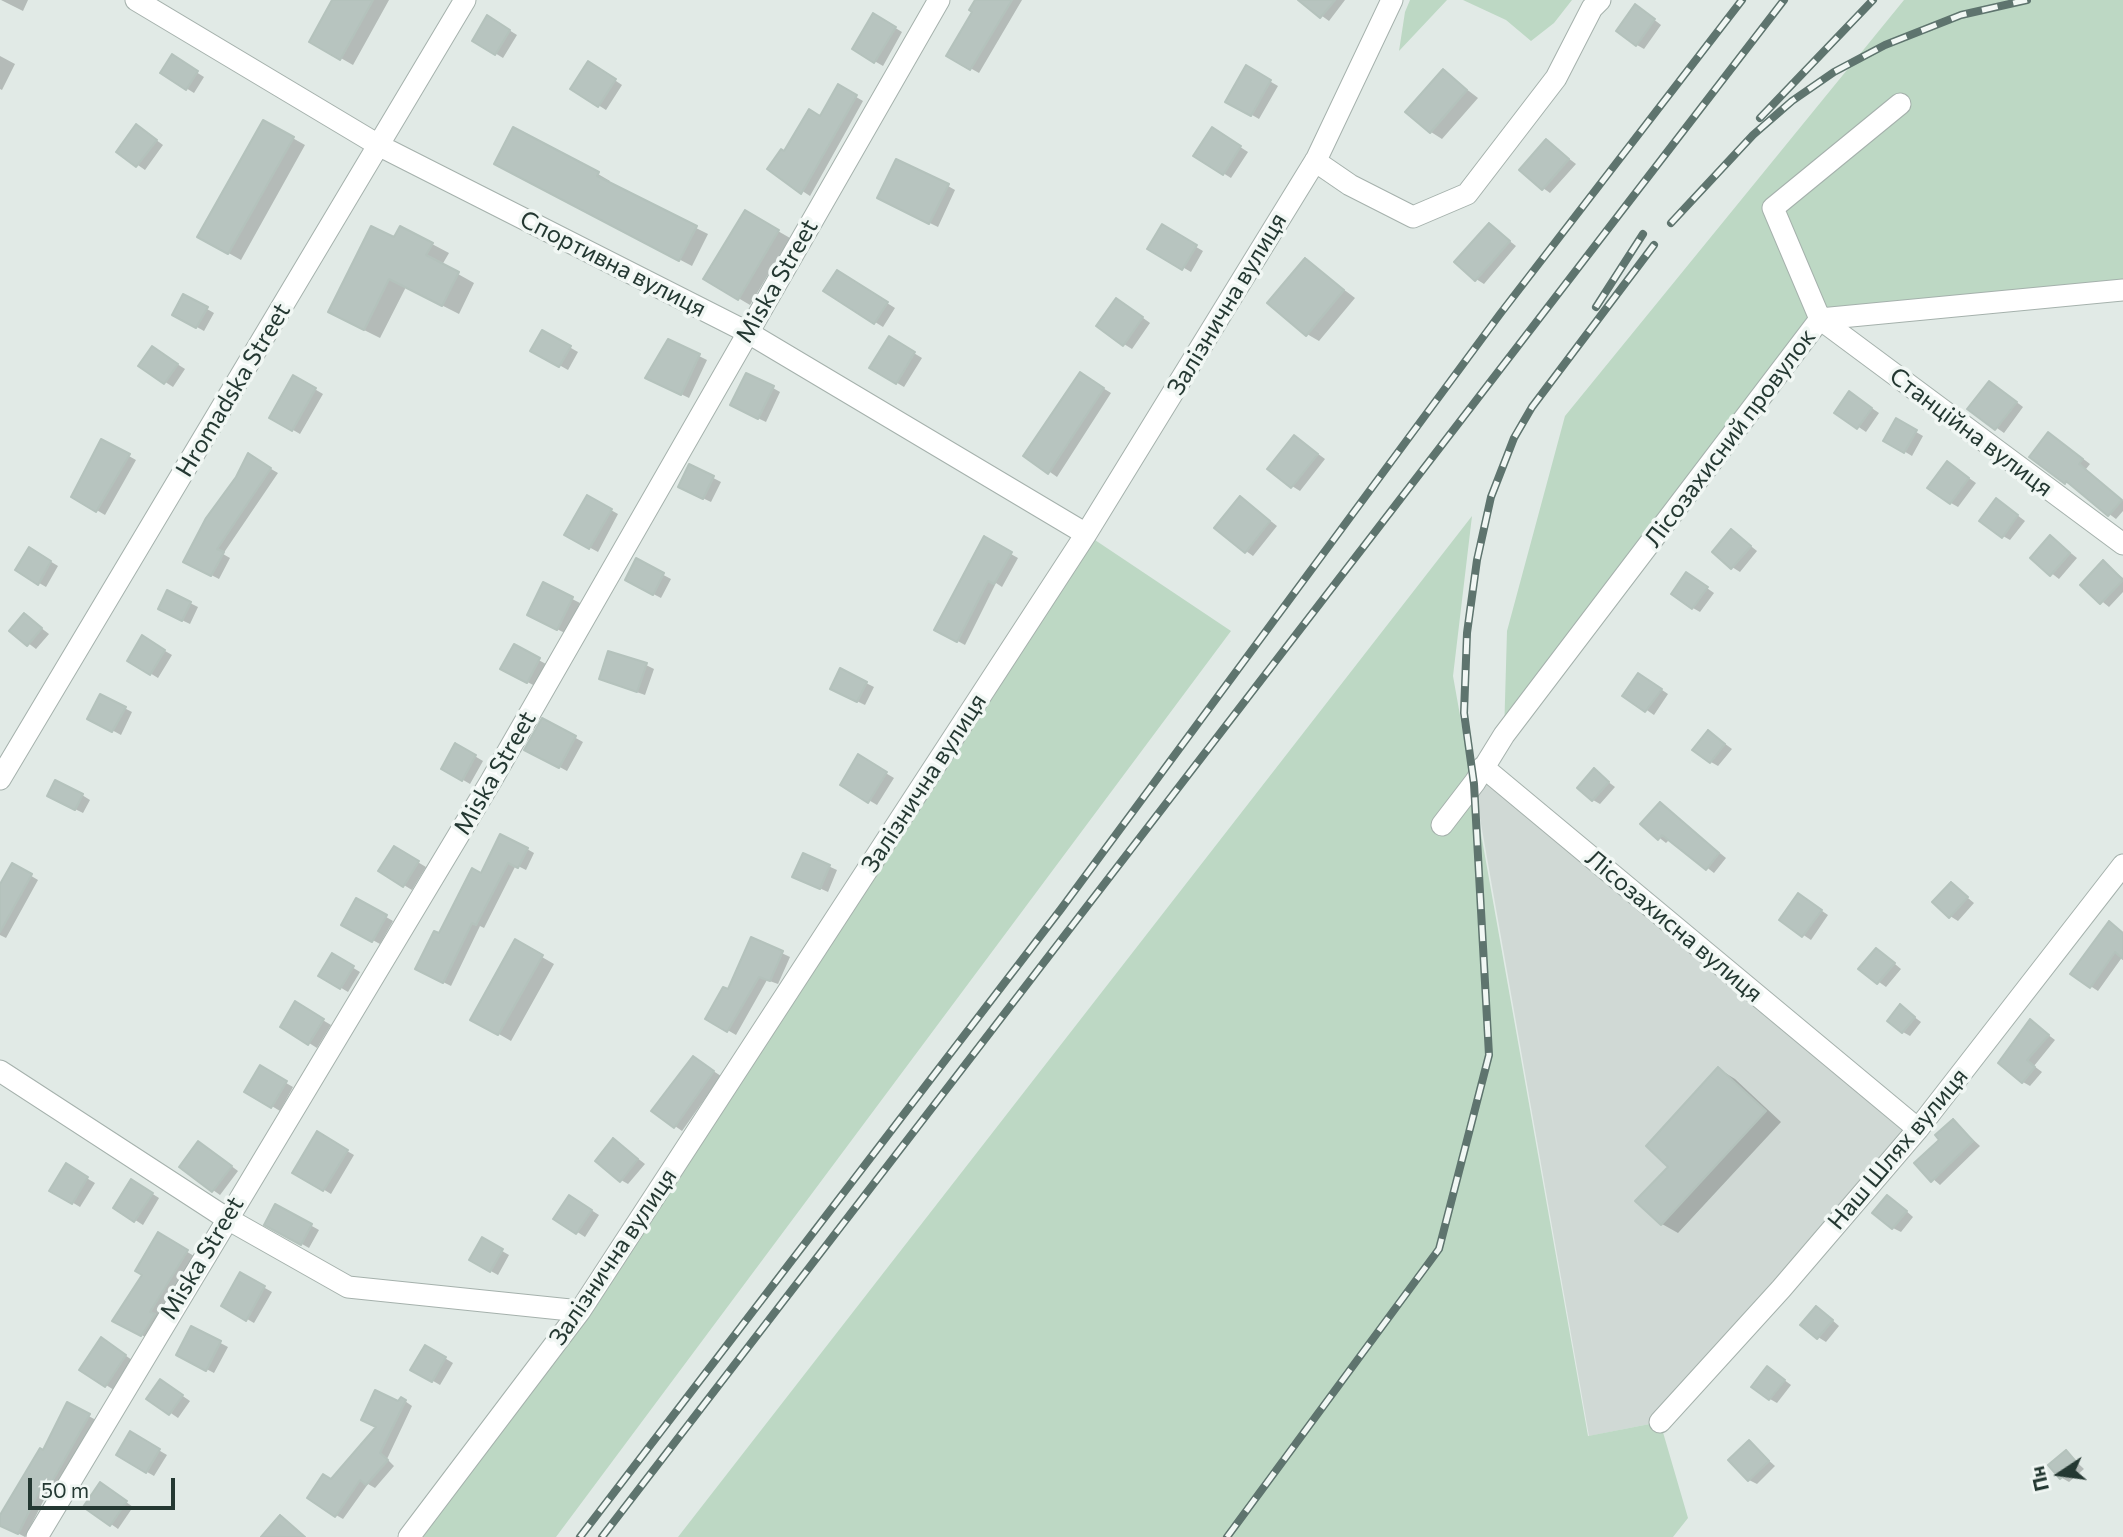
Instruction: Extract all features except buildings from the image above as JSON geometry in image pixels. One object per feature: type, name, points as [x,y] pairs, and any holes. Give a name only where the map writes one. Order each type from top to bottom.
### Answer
[{"type":"street","name":"Спортивна вулиця","points":[[136,0],[380,146],[747,332],[1086,534]]},
{"type":"street","name":"Hromadska Street","points":[[0,779],[466,0]]},
{"type":"street","name":"Miska Street","points":[[37,1537],[226,1217],[491,781],[939,0]]},
{"type":"street","name":"Залізнична вулиця","points":[[409,1537],[580,1311],[1086,534],[1315,161],[1392,0]]},
{"type":"street","points":[[1315,161],[1350,185],[1413,217],[1467,194],[1556,78],[1592,8],[1600,0]]},
{"type":"street","points":[[1820,319],[1773,208],[1900,104]]},
{"type":"street","name":"Лісозахисний провулок","points":[[1483,767],[1504,735],[1820,319],[2123,290]]},
{"type":"street","name":"Станційна вулиця","points":[[1820,319],[2123,544]]},
{"type":"street","points":[[1442,825],[1483,767]]},
{"type":"street","name":"Лісозахисна вулиця","points":[[1483,767],[1918,1129]]},
{"type":"street","name":"Наш Шлях вулиця","points":[[1660,1422],[1781,1289],[1918,1129],[2123,865]]},
{"type":"street","points":[[0,1071],[226,1217],[348,1287],[580,1311]]},
{"type":"shaded area","points":[[1483,767],[1918,1129],[1660,1422],[1589,1436],[1474,784]]},
{"type":"green space","points":[[1410,0],[1447,0],[1399,51],[1405,12]]},
{"type":"green space","points":[[1463,0],[1572,0],[1554,23],[1531,41],[1506,20]]},
{"type":"green space","points":[[1904,0],[2123,0],[2123,290],[1820,319],[1504,735],[1507,631],[1565,416]]},
{"type":"green space","points":[[1472,516],[1453,676],[1588,1436],[1660,1422],[1688,1518],[1673,1537],[678,1537]]},
{"type":"green space","points":[[1086,534],[1231,631],[556,1537],[409,1537],[580,1311]]},
{"type":"railway","points":[[580,1537],[1061,909],[1500,314],[1742,0]]},
{"type":"railway","points":[[602,1537],[1784,0]]},
{"type":"railway","points":[[1760,118],[1873,0]]},
{"type":"railway","points":[[1671,223],[1753,135],[1792,101],[1834,72],[1885,45],[1961,15],[2027,0]]},
{"type":"railway","points":[[1596,307],[1643,234]]},
{"type":"railway","points":[[1227,1537],[1439,1249],[1489,1055],[1474,784],[1464,713],[1467,633],[1477,560],[1491,497],[1514,438],[1532,407],[1654,245]]}]
